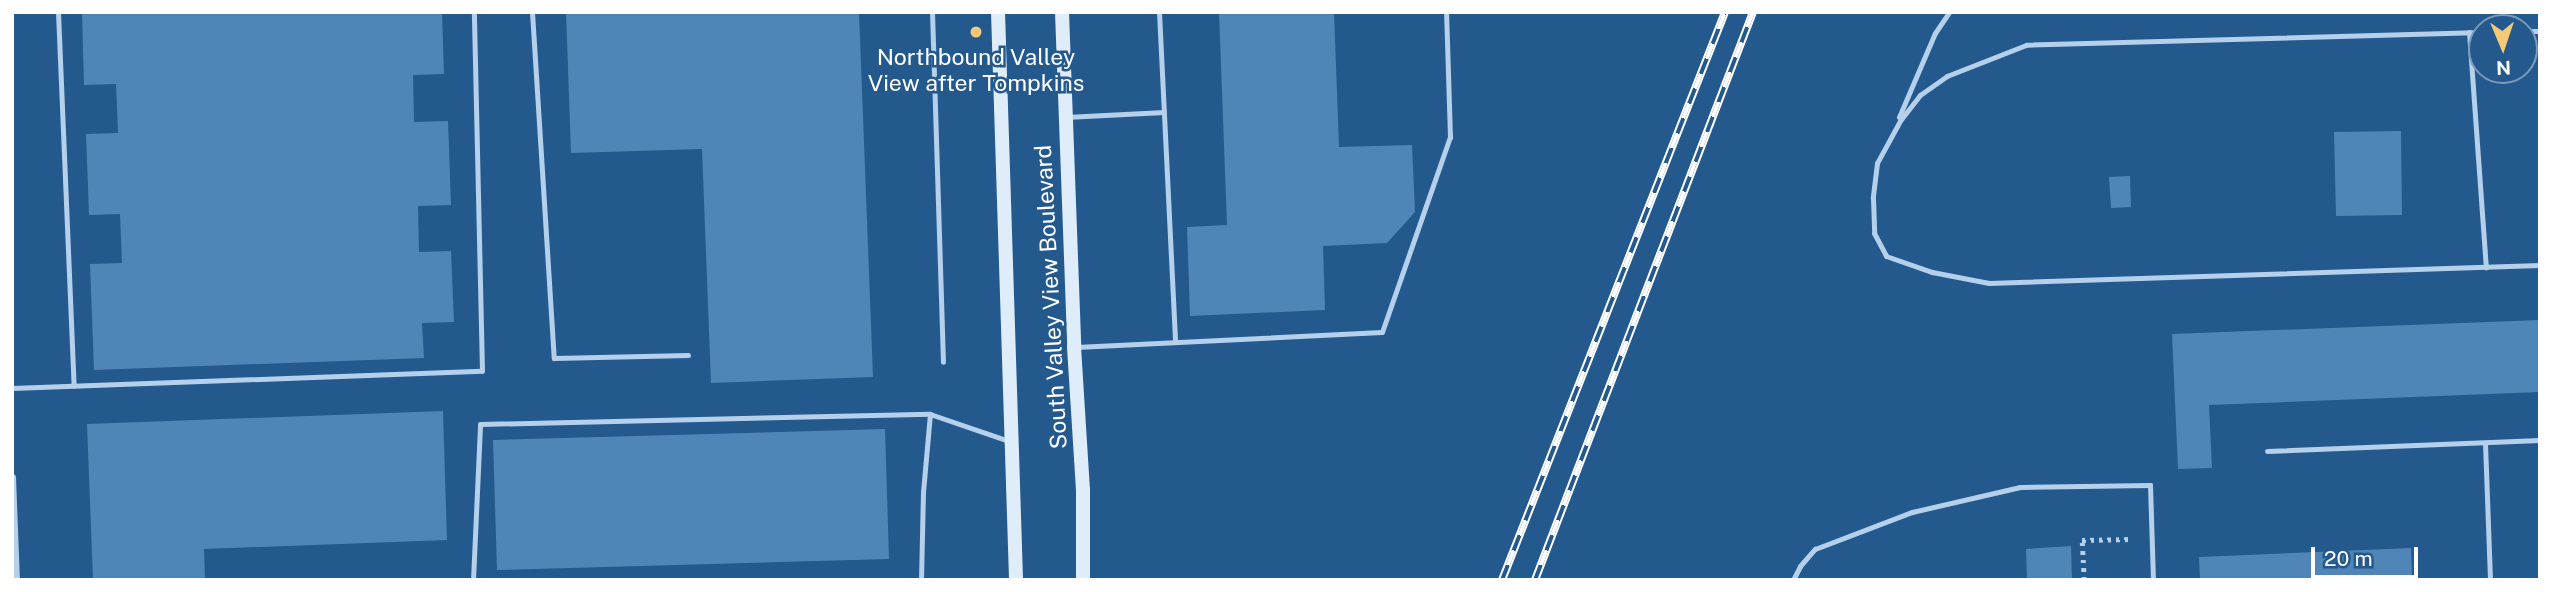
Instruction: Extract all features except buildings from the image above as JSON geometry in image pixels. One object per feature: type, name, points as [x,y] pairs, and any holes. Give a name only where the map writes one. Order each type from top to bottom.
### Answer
[{"type":"main road","name":"South Valley View Boulevard","points":[[998,12],[1016,580]]},
{"type":"main road","name":"South Valley View Boulevard","points":[[1062,12],[1074,347],[1083,490],[1083,580]]},
{"type":"street","points":[[12,477],[16,580]]},
{"type":"lane","points":[[58,12],[74,386]]},
{"type":"lane","points":[[12,388],[482,371],[474,12]]},
{"type":"lane","points":[[533,12],[554,358],[688,355]]},
{"type":"lane","points":[[932,12],[943,362]]},
{"type":"lane","points":[[1159,12],[1175,341]]},
{"type":"lane","points":[[1074,347],[1382,332],[1450,137],[1446,12]]},
{"type":"lane","points":[[1949,12],[1935,33],[1891,137],[1877,163],[1873,198],[1874,233],[1886,256],[1932,272],[1989,283],[2540,265]]},
{"type":"lane","points":[[1891,137],[1920,95],[1947,76],[2026,45],[2468,32]]},
{"type":"lane","points":[[2473,84],[2486,267]]},
{"type":"lane","points":[[1065,117],[1164,112]]},
{"type":"lane","points":[[921,580],[930,414]]},
{"type":"lane","points":[[473,580],[480,424],[930,414],[1012,442]]},
{"type":"lane","points":[[2267,451],[2540,440]]},
{"type":"lane","points":[[2485,443],[2490,580]]},
{"type":"lane","points":[[1793,580],[1800,566],[1815,549],[1912,513],[2020,487],[2150,485],[2153,580]]},
{"type":"path","points":[[2084,580],[2082,540],[2151,538]]},
{"type":"railway","points":[[1502,580],[1725,12]]},
{"type":"railway","points":[[1535,580],[1753,12]]},
{"type":"place","name":"Northbound Valley View after Tompkins","points":[[976,32]]}]
